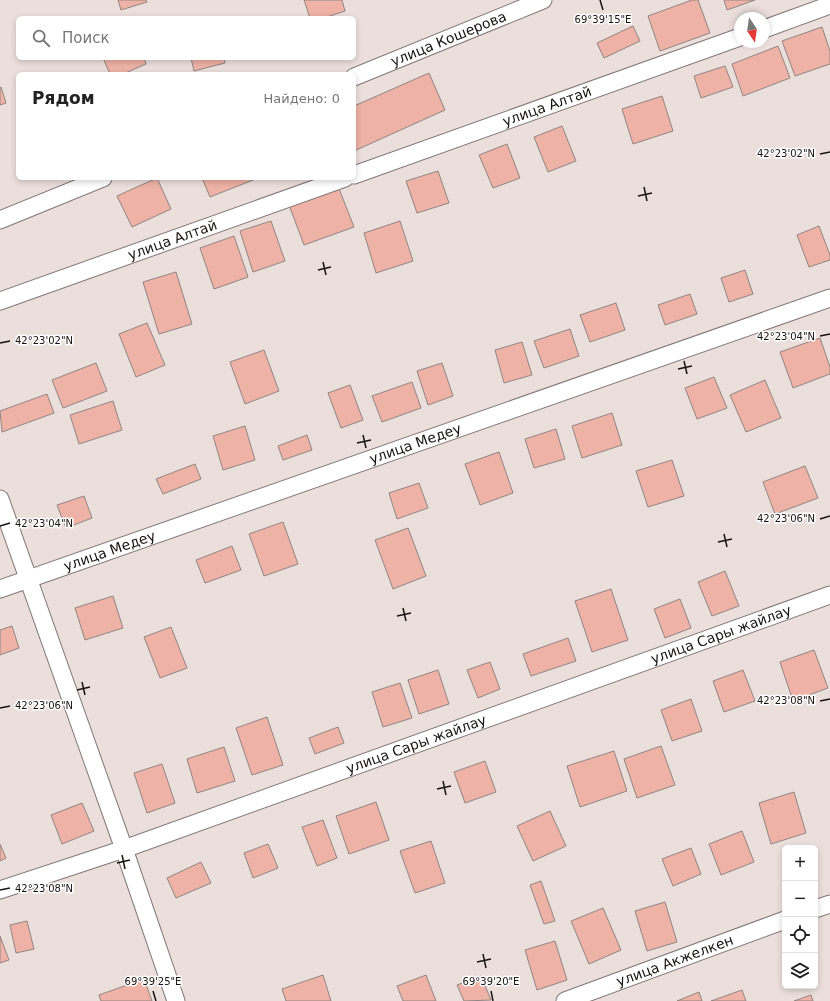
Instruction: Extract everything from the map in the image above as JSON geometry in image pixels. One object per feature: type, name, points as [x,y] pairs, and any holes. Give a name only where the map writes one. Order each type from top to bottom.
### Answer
[{"type":"street","name":"улица Кошерова","points":[[356,75],[543,0]]},
{"type":"street","points":[[770,27],[830,5]]},
{"type":"street","name":"улица Алтай","points":[[356,174],[734,39]]},
{"type":"street","points":[[0,220],[98,180]]},
{"type":"street","name":"улица Алтай","points":[[0,301],[338,180]]},
{"type":"street","name":"улица Медеу","points":[[0,588],[830,298]]},
{"type":"street","points":[[0,499],[124,849],[176,1001]]},
{"type":"street","name":"улица Сары жайлау","points":[[0,890],[124,849],[830,594]]},
{"type":"street","points":[[818,908],[830,904]]},
{"type":"street","name":"улица Акжелкен","points":[[565,1001],[782,921]]},
{"type":"building","points":[[118,0],[146,0],[147,2],[121,10]]},
{"type":"building","points":[[304,0],[342,0],[345,11],[330,16],[309,16]]},
{"type":"building","points":[[692,0],[698,0],[710,33],[660,51],[648,16]]},
{"type":"building","points":[[724,0],[755,0],[727,10]]},
{"type":"building","points":[[633,26],[640,41],[604,58],[597,43]]},
{"type":"building","points":[[822,27],[830,51],[830,64],[795,76],[782,41]]},
{"type":"building","points":[[778,46],[790,78],[743,96],[732,64]]},
{"type":"building","points":[[104,60],[145,60],[146,64],[128,72],[109,72]]},
{"type":"building","points":[[191,60],[224,60],[225,63],[194,71]]},
{"type":"building","points":[[725,66],[733,87],[701,98],[694,76]]},
{"type":"building","points":[[429,73],[445,110],[356,150],[356,105]]},
{"type":"building","points":[[1,87],[6,103],[0,105],[0,88]]},
{"type":"building","points":[[662,96],[673,131],[633,144],[622,109]]},
{"type":"building","points":[[562,126],[576,161],[548,172],[534,137]]},
{"type":"building","points":[[507,144],[520,178],[493,188],[479,155]]},
{"type":"building","points":[[438,171],[449,203],[417,213],[406,181]]},
{"type":"building","points":[[153,180],[158,180],[171,209],[132,227],[117,196]]},
{"type":"building","points":[[203,180],[253,180],[210,197]]},
{"type":"building","points":[[338,186],[354,227],[304,245],[289,205]]},
{"type":"building","points":[[271,221],[285,261],[253,272],[240,231]]},
{"type":"building","points":[[400,221],[413,261],[376,273],[364,233]]},
{"type":"building","points":[[819,226],[830,255],[830,260],[809,267],[797,235]]},
{"type":"building","points":[[234,236],[248,277],[214,289],[200,248]]},
{"type":"building","points":[[745,270],[753,294],[729,302],[721,278]]},
{"type":"building","points":[[176,272],[192,324],[159,334],[143,282]]},
{"type":"building","points":[[690,294],[697,314],[665,325],[658,305]]},
{"type":"building","points":[[616,303],[625,330],[590,342],[580,315]]},
{"type":"building","points":[[147,323],[165,365],[136,377],[119,334]]},
{"type":"building","points":[[570,329],[579,356],[544,368],[534,341]]},
{"type":"building","points":[[820,338],[830,367],[830,374],[793,388],[780,352]]},
{"type":"building","points":[[522,342],[532,375],[504,383],[495,350]]},
{"type":"building","points":[[264,350],[279,391],[245,404],[230,362]]},
{"type":"building","points":[[96,363],[107,391],[63,408],[52,380]]},
{"type":"building","points":[[442,363],[453,396],[428,405],[417,371]]},
{"type":"building","points":[[714,377],[727,408],[697,419],[685,388]]},
{"type":"building","points":[[765,380],[781,418],[746,432],[730,395]]},
{"type":"building","points":[[412,382],[421,408],[382,422],[372,396]]},
{"type":"building","points":[[350,385],[363,420],[341,428],[328,393]]},
{"type":"building","points":[[47,394],[54,413],[2,432],[0,411]]},
{"type":"building","points":[[113,401],[122,430],[79,444],[70,415]]},
{"type":"building","points":[[612,413],[622,445],[582,458],[572,426]]},
{"type":"building","points":[[245,426],[255,460],[223,470],[213,436]]},
{"type":"building","points":[[556,429],[565,459],[534,468],[525,439]]},
{"type":"building","points":[[307,435],[312,450],[283,460],[278,446]]},
{"type":"building","points":[[499,452],[513,493],[480,505],[465,464]]},
{"type":"building","points":[[672,460],[684,496],[648,507],[636,471]]},
{"type":"building","points":[[195,464],[201,479],[163,494],[156,479]]},
{"type":"building","points":[[805,466],[818,498],[775,514],[763,482]]},
{"type":"building","points":[[419,483],[428,508],[397,519],[389,493]]},
{"type":"building","points":[[84,496],[92,518],[66,528],[57,505]]},
{"type":"building","points":[[283,522],[298,564],[264,576],[249,534]]},
{"type":"building","points":[[408,528],[426,576],[393,589],[375,540]]},
{"type":"building","points":[[232,546],[241,570],[205,583],[196,560]]},
{"type":"building","points":[[725,571],[739,606],[712,616],[698,582]]},
{"type":"building","points":[[611,589],[628,640],[592,652],[575,601]]},
{"type":"building","points":[[113,596],[123,628],[85,640],[75,608]]},
{"type":"building","points":[[680,599],[691,628],[665,638],[654,609]]},
{"type":"building","points":[[12,626],[19,648],[0,655],[0,630]]},
{"type":"building","points":[[171,627],[187,668],[160,678],[144,637]]},
{"type":"building","points":[[568,638],[576,661],[531,676],[523,654]]},
{"type":"building","points":[[814,650],[828,688],[793,701],[780,662]]},
{"type":"building","points":[[490,662],[500,689],[478,698],[467,670]]},
{"type":"building","points":[[438,670],[449,704],[419,714],[408,680]]},
{"type":"building","points":[[743,670],[755,701],[724,712],[713,681]]},
{"type":"building","points":[[400,683],[412,718],[383,727],[372,692]]},
{"type":"building","points":[[691,699],[702,731],[672,741],[661,710]]},
{"type":"building","points":[[267,717],[283,765],[252,775],[236,728]]},
{"type":"building","points":[[338,727],[344,743],[315,754],[309,738]]},
{"type":"building","points":[[661,746],[675,785],[637,798],[624,759]]},
{"type":"building","points":[[224,747],[235,781],[197,793],[187,759]]},
{"type":"building","points":[[614,751],[627,791],[580,807],[567,766]]},
{"type":"building","points":[[485,761],[496,792],[465,803],[454,772]]},
{"type":"building","points":[[162,764],[175,803],[147,813],[134,773]]},
{"type":"building","points":[[794,792],[806,833],[771,844],[759,803]]},
{"type":"building","points":[[376,802],[389,840],[349,854],[336,816]]},
{"type":"building","points":[[82,803],[94,831],[62,844],[51,815]]},
{"type":"building","points":[[550,811],[566,846],[533,861],[517,826]]},
{"type":"building","points":[[323,820],[337,858],[317,866],[302,827]]},
{"type":"building","points":[[742,831],[754,862],[721,875],[709,844]]},
{"type":"building","points":[[431,841],[445,883],[415,893],[400,851]]},
{"type":"building","points":[[0,844],[6,858],[0,861]]},
{"type":"building","points":[[268,844],[278,868],[253,878],[244,853]]},
{"type":"building","points":[[691,848],[701,874],[673,886],[662,859]]},
{"type":"building","points":[[201,862],[211,883],[176,898],[167,878]]},
{"type":"building","points":[[541,881],[555,921],[544,924],[530,885]]},
{"type":"building","points":[[665,902],[677,942],[647,951],[635,911]]},
{"type":"building","points":[[603,908],[621,950],[589,964],[571,921]]},
{"type":"building","points":[[27,921],[34,949],[16,953],[10,925]]},
{"type":"building","points":[[0,936],[9,960],[0,963]]},
{"type":"building","points":[[555,941],[567,980],[537,990],[525,950]]},
{"type":"building","points":[[323,975],[331,1001],[286,1001],[282,989]]},
{"type":"building","points":[[426,975],[436,1001],[403,1001],[397,986]]},
{"type":"building","points":[[481,976],[491,1000],[464,1001],[457,985]]},
{"type":"building","points":[[144,979],[152,1001],[101,1001],[99,995]]},
{"type":"building","points":[[742,990],[746,1001],[711,1001]]},
{"type":"building","points":[[699,992],[702,1001],[677,1001]]},
{"type":"building","points":[[811,995],[813,1001],[794,1001]]}]
